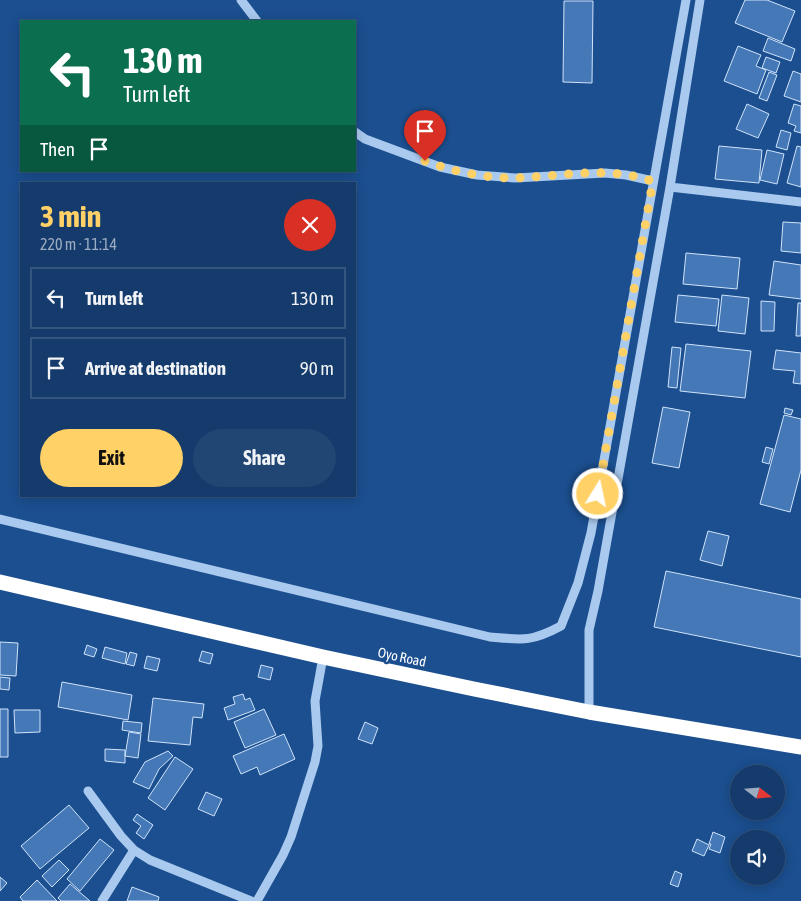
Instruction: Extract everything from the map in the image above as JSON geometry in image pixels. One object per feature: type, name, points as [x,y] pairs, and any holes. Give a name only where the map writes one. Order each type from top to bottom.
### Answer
[{"type":"highway","name":"Oyo Road","points":[[0,582],[323,657],[589,712],[801,747]]},
{"type":"street","points":[[241,0],[256,20]]},
{"type":"street","points":[[0,519],[490,637],[522,640],[542,636],[561,626],[578,583],[591,533],[686,0]]},
{"type":"street","points":[[589,712],[589,630],[598,591],[670,187],[700,0]]},
{"type":"street","points":[[356,133],[365,139],[440,167],[476,175],[515,178],[605,173],[653,181]]},
{"type":"street","points":[[670,187],[801,202]]},
{"type":"street","points":[[257,901],[291,837],[315,762],[318,746],[315,701],[323,657]]},
{"type":"street","points":[[88,791],[121,836],[134,850],[150,860],[251,901]]},
{"type":"street","points":[[102,901],[134,850]]},
{"type":"building","points":[[745,0],[767,0],[795,11],[782,42],[735,23]]},
{"type":"building","points":[[564,1],[593,1],[592,83],[563,82]]},
{"type":"building","points":[[768,38],[795,49],[791,61],[763,51]]},
{"type":"building","points":[[738,46],[761,55],[756,66],[766,70],[757,94],[724,81]]},
{"type":"building","points":[[766,57],[780,62],[776,73],[762,68]]},
{"type":"building","points":[[793,71],[801,74],[801,102],[784,96]]},
{"type":"building","points":[[769,72],[777,75],[767,101],[759,98]]},
{"type":"building","points":[[747,104],[769,114],[758,138],[736,129]]},
{"type":"building","points":[[794,104],[801,106],[801,133],[794,131],[796,126],[788,123]]},
{"type":"building","points":[[781,130],[791,133],[787,150],[776,147]]},
{"type":"building","points":[[719,146],[762,150],[759,183],[715,179]]},
{"type":"building","points":[[797,146],[801,147],[801,187],[787,183]]},
{"type":"building","points":[[767,150],[784,154],[777,184],[760,180]]},
{"type":"building","points":[[783,222],[801,223],[801,253],[781,251]]},
{"type":"building","points":[[686,253],[740,258],[737,289],[683,284]]},
{"type":"building","points":[[774,261],[801,265],[801,299],[769,295]]},
{"type":"building","points":[[678,295],[719,299],[716,326],[675,322]]},
{"type":"building","points":[[722,295],[749,298],[745,334],[718,331]]},
{"type":"building","points":[[761,301],[775,302],[774,331],[761,331]]},
{"type":"building","points":[[798,303],[801,303],[801,336],[796,336]]},
{"type":"building","points":[[686,344],[751,351],[745,398],[680,391]]},
{"type":"building","points":[[672,347],[681,348],[677,388],[668,387]]},
{"type":"building","points":[[776,350],[801,353],[801,384],[793,383],[795,371],[773,369]]},
{"type":"building","points":[[663,407],[690,412],[679,468],[652,463]]},
{"type":"building","points":[[785,408],[793,410],[791,415],[784,413]]},
{"type":"building","points":[[784,415],[801,419],[801,470],[790,512],[760,504]]},
{"type":"building","points":[[766,447],[773,449],[769,464],[762,462]]},
{"type":"building","points":[[708,531],[729,536],[722,566],[700,560]]},
{"type":"building","points":[[666,571],[801,599],[801,657],[654,627]]},
{"type":"building","points":[[0,642],[18,643],[16,676],[0,675]]},
{"type":"building","points":[[87,645],[97,649],[94,657],[84,654]]},
{"type":"building","points":[[105,647],[127,653],[125,664],[102,658]]},
{"type":"building","points":[[202,651],[213,654],[210,664],[199,661]]},
{"type":"building","points":[[130,652],[137,654],[134,666],[126,664]]},
{"type":"building","points":[[147,656],[160,659],[157,671],[144,668]]},
{"type":"building","points":[[261,665],[273,668],[270,680],[258,677]]},
{"type":"building","points":[[0,677],[10,678],[9,690],[0,689]]},
{"type":"building","points":[[62,682],[132,695],[128,720],[58,707]]},
{"type":"building","points":[[243,694],[245,700],[250,698],[255,710],[228,720],[224,708],[235,704],[233,697]]},
{"type":"building","points":[[153,698],[204,704],[202,718],[193,717],[190,745],[148,741]]},
{"type":"building","points":[[0,709],[8,709],[8,757],[0,757]]},
{"type":"building","points":[[264,709],[276,735],[245,748],[234,722]]},
{"type":"building","points":[[14,710],[40,710],[40,732],[15,733]]},
{"type":"building","points":[[123,721],[142,723],[141,733],[122,730]]},
{"type":"building","points":[[365,722],[378,728],[372,744],[358,739]]},
{"type":"building","points":[[129,732],[141,734],[138,758],[125,756]]},
{"type":"building","points":[[284,734],[295,759],[260,775],[257,767],[241,774],[233,756]]},
{"type":"building","points":[[105,749],[125,750],[125,763],[105,761]]},
{"type":"building","points":[[168,751],[173,756],[159,769],[149,789],[133,782],[145,762]]},
{"type":"building","points":[[175,757],[193,769],[165,810],[148,798]]},
{"type":"building","points":[[206,792],[222,799],[214,816],[198,809]]},
{"type":"building","points":[[69,805],[89,828],[40,869],[21,846]]},
{"type":"building","points":[[137,814],[153,825],[144,839],[136,833],[141,826],[133,820]]},
{"type":"building","points":[[713,832],[725,837],[720,853],[709,849]]},
{"type":"building","points":[[100,839],[114,850],[80,891],[67,879]]},
{"type":"building","points":[[697,839],[709,845],[704,856],[692,851]]},
{"type":"building","points":[[59,860],[69,870],[52,887],[42,876]]},
{"type":"building","points":[[675,871],[682,874],[678,887],[670,884]]},
{"type":"building","points":[[0,877],[7,883],[0,891]]},
{"type":"building","points":[[37,880],[57,901],[23,901],[20,897]]},
{"type":"building","points":[[70,884],[90,901],[61,901],[58,898]]},
{"type":"building","points":[[132,887],[159,897],[158,901],[127,901]]},
{"type":"route","points":[[425,161],[440,167],[476,175],[515,178],[605,173],[653,181],[598,494]]}]
